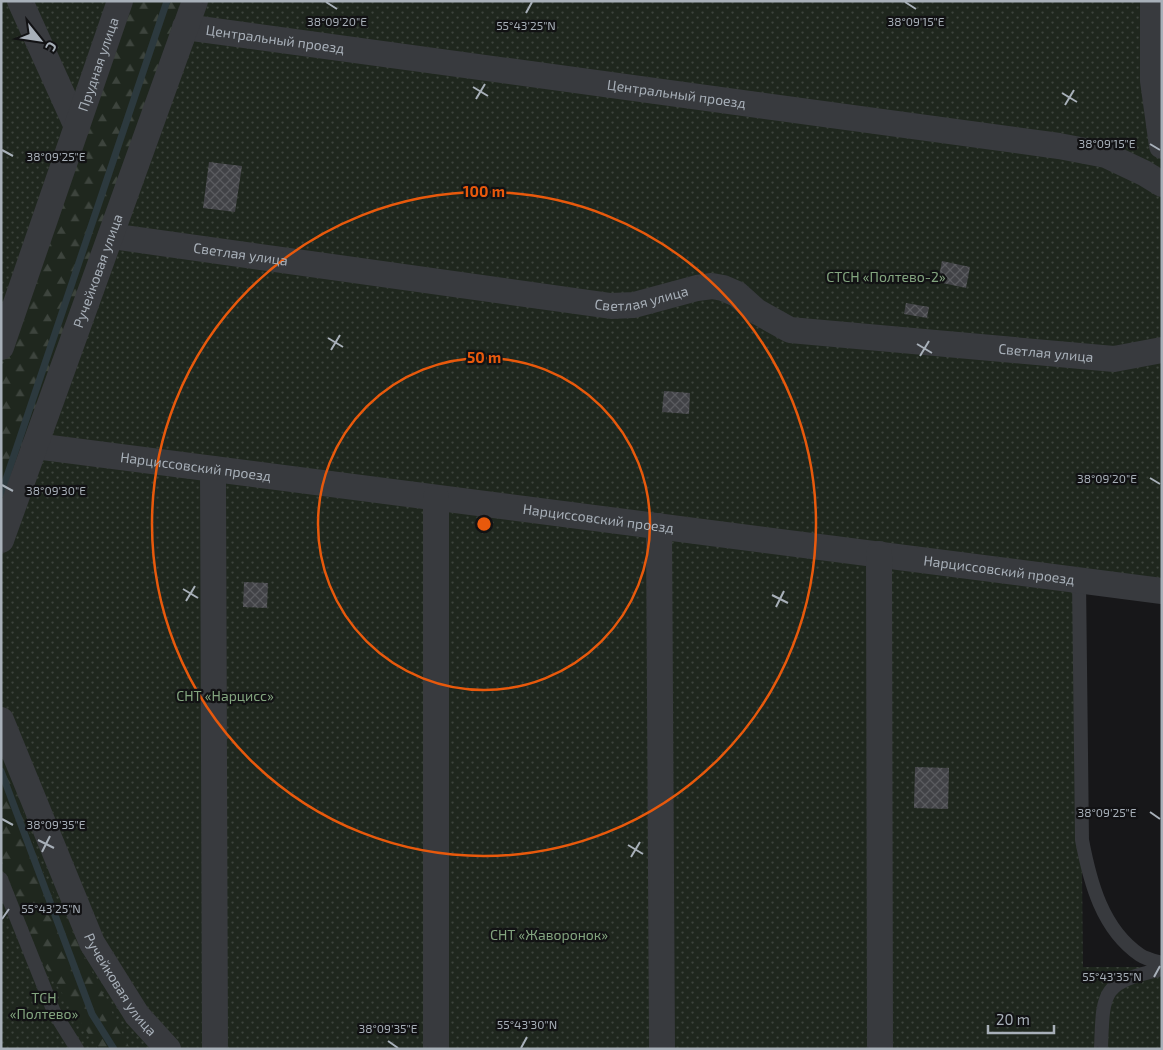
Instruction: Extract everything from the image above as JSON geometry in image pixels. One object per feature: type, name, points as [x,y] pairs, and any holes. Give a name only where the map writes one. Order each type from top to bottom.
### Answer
[{"type":"street","points":[[20,1],[78,127]]},
{"type":"street","name":"Прудная улица","points":[[1,347],[120,1]]},
{"type":"street","name":"Ручейковая улица","points":[[1,540],[195,1]]},
{"type":"street","points":[[1152,1],[1152,81],[1162,146]]},
{"type":"street","name":"Центральный проезд","points":[[185,27],[1059,146],[1106,155],[1162,184]]},
{"type":"street","name":"Светлая улица","points":[[110,236],[611,306],[634,305],[696,288],[723,288],[737,294],[767,319],[790,330],[1114,359],[1162,350]]},
{"type":"street","name":"Нарциссовский проезд","points":[[35,446],[1162,591]]},
{"type":"street","points":[[214,469],[215,1049]]},
{"type":"street","points":[[436,498],[436,1049]]},
{"type":"street","points":[[659,526],[662,1049]]},
{"type":"street","points":[[879,554],[880,1049]]},
{"type":"street","name":"Ручейковая улица","points":[[1,720],[92,943],[137,1015],[168,1049]]},
{"type":"lane","points":[[1079,580],[1082,840],[1089,877],[1101,908],[1119,936],[1141,956],[1162,963]]},
{"type":"lane","points":[[1,879],[54,1012],[76,1049]]},
{"type":"lane","points":[[1101,1049],[1105,1001],[1109,991],[1117,983],[1130,976],[1162,969]]},
{"type":"green space","points":[[1,1],[1153,1],[1162,146],[1162,591],[1079,581],[1083,967],[1162,967],[1162,1049],[1,1049]]},
{"type":"green space","points":[[128,1],[181,1],[1,525],[1,371]]},
{"type":"green space","points":[[1,744],[42,870],[130,1049],[98,1049],[40,959],[1,859]]},
{"type":"building","points":[[209,162],[242,166],[235,212],[203,208]]},
{"type":"building","points":[[942,261],[970,267],[966,288],[938,282]]},
{"type":"building","points":[[906,303],[929,307],[927,318],[904,314]]},
{"type":"building","points":[[664,391],[690,393],[689,414],[662,412]]},
{"type":"building","points":[[244,582],[268,583],[267,608],[243,607]]},
{"type":"building","points":[[915,767],[949,768],[948,809],[914,808]]},
{"type":"waterway","points":[[1,494],[167,1]]},
{"type":"waterway","points":[[1,771],[92,1014],[114,1049]]},
{"type":"park label","name":"СТСН «Полтево-2»","points":[[886,277]]},
{"type":"park label","name":"СНТ «Нарцисс»","points":[[225,696]]},
{"type":"park label","name":"СНТ «Жаворонок»","points":[[549,935]]},
{"type":"park label","name":"ТСН «Полтево»","points":[[44,1006]]}]
